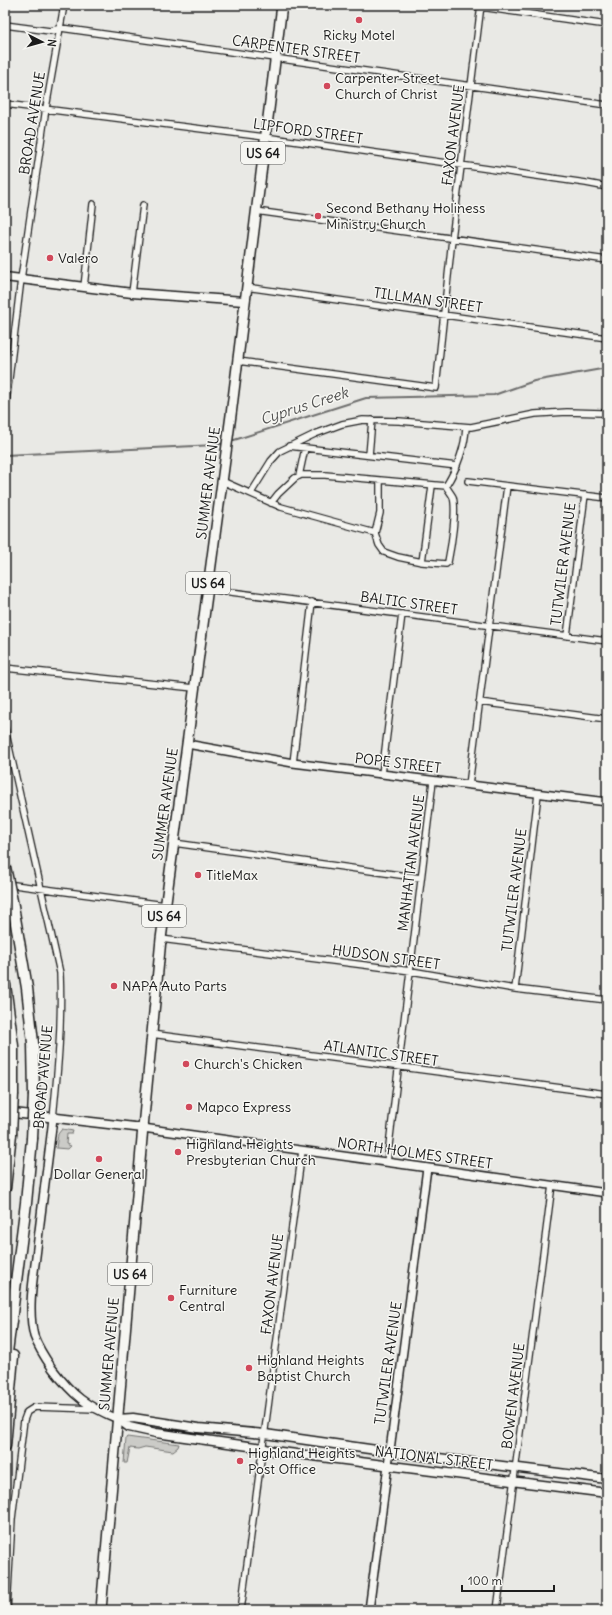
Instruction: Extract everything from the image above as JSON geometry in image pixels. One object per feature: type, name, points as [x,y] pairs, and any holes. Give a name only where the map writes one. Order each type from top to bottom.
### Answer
[{"type":"highway","points":[[5,867],[27,988],[33,1043],[34,1095],[32,1139],[26,1203],[5,1368]]},
{"type":"highway","points":[[5,985],[13,1046],[11,1134],[5,1188]]},
{"type":"highway","points":[[5,1446],[11,1386],[18,1274]]},
{"type":"main road","name":"SUMMER AVENUE","points":[[101,1610],[151,1034],[161,939],[226,456],[282,5]]},
{"type":"main road","points":[[5,277],[84,288],[244,302]]},
{"type":"main road","name":"NORTH HOLMES STREET","points":[[5,1112],[143,1128]]},
{"type":"main road","name":"NATIONAL STREET","points":[[118,1419],[133,1418],[198,1428],[265,1434],[390,1452],[607,1479]]},
{"type":"main road","name":"NATIONAL STREET","points":[[118,1419],[129,1427],[156,1433],[263,1448],[273,1451],[607,1493]]},
{"type":"street","name":"BROAD AVENUE","points":[[5,412],[21,279],[46,108],[64,5]]},
{"type":"street","points":[[467,5],[607,25]]},
{"type":"street","name":"FAXON AVENUE","points":[[238,361],[436,388],[452,239],[481,6]]},
{"type":"street","name":"CARPENTER STREET","points":[[5,25],[50,31],[61,28],[607,105]]},
{"type":"street","name":"LIPFORD STREET","points":[[5,104],[265,137],[607,187]]},
{"type":"street","points":[[84,288],[93,204]]},
{"type":"street","points":[[132,293],[143,205]]},
{"type":"street","points":[[256,211],[607,260]]},
{"type":"street","name":"TILLMAN STREET","points":[[246,288],[607,338]]},
{"type":"street","points":[[251,493],[271,461],[280,451],[314,434],[342,424],[362,420],[372,420],[466,427],[535,414],[567,412],[603,413]]},
{"type":"street","points":[[369,456],[372,420]]},
{"type":"street","points":[[446,486],[457,466],[465,441],[466,427]]},
{"type":"street","points":[[289,446],[457,466]]},
{"type":"street","points":[[299,476],[305,448]]},
{"type":"street","points":[[271,503],[295,478],[302,475],[325,475],[432,486],[446,486]]},
{"type":"street","points":[[380,480],[380,513],[375,533],[379,545],[384,552],[398,557],[422,562],[446,564],[448,562],[452,539],[454,505],[452,496],[446,486]]},
{"type":"street","points":[[222,481],[271,503],[375,533]]},
{"type":"street","points":[[468,481],[607,498]]},
{"type":"street","points":[[422,562],[432,486]]},
{"type":"street","points":[[469,785],[506,486]]},
{"type":"street","name":"TUTWILER AVENUE","points":[[567,636],[585,495]]},
{"type":"street","name":"BALTIC STREET","points":[[208,589],[607,641]]},
{"type":"street","points":[[293,763],[312,602]]},
{"type":"street","points":[[382,774],[402,614]]},
{"type":"street","points":[[5,668],[194,688]]},
{"type":"street","points":[[479,702],[607,719]]},
{"type":"street","name":"BROAD AVENUE","points":[[5,729],[60,973],[62,1008],[60,1053],[34,1276],[31,1312],[33,1329],[39,1348],[66,1387],[81,1400],[95,1409]]},
{"type":"street","name":"POPE STREET","points":[[187,744],[293,763],[607,802]]},
{"type":"street","name":"MANHATTAN AVENUE","points":[[388,1162],[433,781]]},
{"type":"street","name":"TUTWILER AVENUE","points":[[515,989],[538,794]]},
{"type":"street","points":[[174,843],[421,878]]},
{"type":"street","points":[[5,883],[165,905]]},
{"type":"street","name":"HUDSON STREET","points":[[161,939],[411,971],[515,989],[607,1000]]},
{"type":"street","name":"ATLANTIC STREET","points":[[151,1034],[399,1068],[607,1094]]},
{"type":"street","name":"NORTH HOLMES STREET","points":[[143,1128],[607,1193]]},
{"type":"street","name":"FAXON AVENUE","points":[[241,1610],[302,1151]]},
{"type":"street","name":"TUTWILER AVENUE","points":[[369,1610],[427,1168]]},
{"type":"street","name":"BOWEN AVENUE","points":[[497,1610],[552,1186]]},
{"type":"street","name":"NATIONAL STREET","points":[[7,1610],[12,1519],[24,1420],[27,1412],[35,1407],[95,1409],[118,1419]]},
{"type":"shaded area","points":[[62,1129],[73,1131],[72,1134],[67,1134],[66,1144],[71,1146],[68,1149],[56,1148],[58,1134]]},
{"type":"shaded area","points":[[127,1437],[179,1444],[173,1451],[145,1447],[138,1449],[130,1448],[127,1463],[124,1463]]},
{"type":"waterway","name":"Cyprus Creek","points":[[231,441],[366,398],[494,395],[534,381],[607,368]]},
{"type":"waterway","name":"Cyprus Creek","points":[[5,455],[216,445],[224,443]]},
{"type":"place","name":"Ricky Motel","points":[[359,20]]},
{"type":"place","name":"Carpenter Street Church of Christ","points":[[327,86]]},
{"type":"place","name":"Second Bethany Holiness Ministry Church","points":[[318,216]]},
{"type":"place","name":"Valero","points":[[50,258]]},
{"type":"place","name":"TitleMax","points":[[198,875]]},
{"type":"place","name":"NAPA Auto Parts","points":[[114,986]]},
{"type":"place","name":"Church's Chicken","points":[[186,1064]]},
{"type":"place","name":"Mapco Express","points":[[189,1107]]},
{"type":"place","name":"Highland Heights Presbyterian Church","points":[[178,1152]]},
{"type":"place","name":"Dollar General","points":[[99,1159]]},
{"type":"place","name":"Furniture Central","points":[[171,1298]]},
{"type":"place","name":"Highland Heights Baptist Church","points":[[249,1368]]},
{"type":"place","name":"Highland Heights Post Office","points":[[240,1461]]}]
